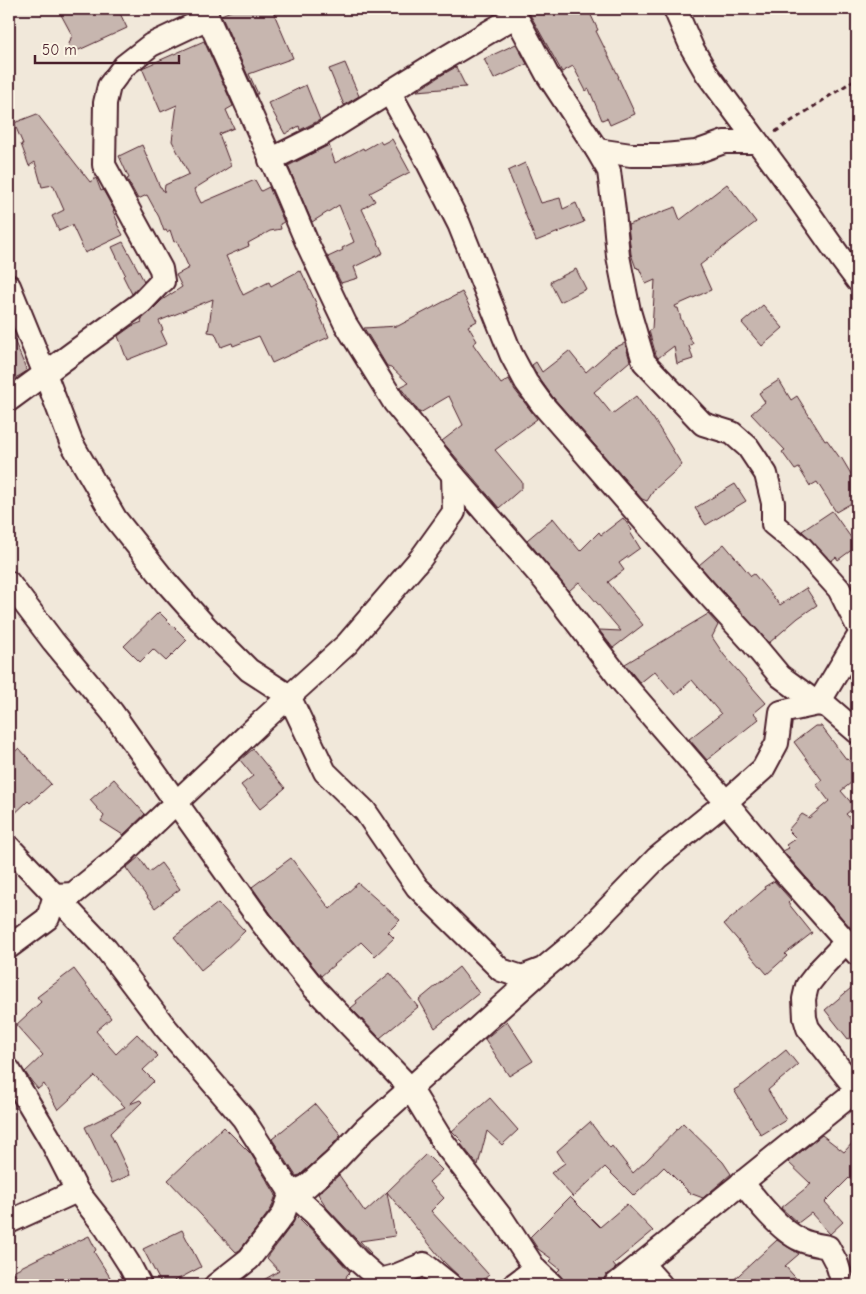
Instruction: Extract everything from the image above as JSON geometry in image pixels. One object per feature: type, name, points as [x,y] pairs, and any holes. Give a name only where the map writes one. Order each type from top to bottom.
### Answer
[{"type":"street","points":[[675,9],[692,48],[707,74],[857,280]]},
{"type":"street","points":[[270,160],[324,133],[390,93],[514,12],[547,74],[609,171],[618,256],[629,310],[644,362],[704,424],[732,433],[748,447],[766,474],[773,503],[773,524],[801,548],[839,589],[857,625]]},
{"type":"street","points":[[9,400],[141,303],[163,281],[162,269],[104,166],[105,103],[110,86],[124,66],[151,45],[206,13],[308,245],[345,323],[394,402],[453,475],[545,581],[624,684],[778,865],[852,948],[820,968],[807,986],[804,999],[805,1018],[808,1028],[857,1090],[615,1285]]},
{"type":"street","points":[[390,93],[459,224],[511,354],[526,382],[542,404],[780,676],[818,704],[827,706],[857,732]]},
{"type":"street","points":[[597,150],[631,155],[664,155],[696,152],[724,142],[757,142]]},
{"type":"street","points":[[9,286],[71,442],[115,518],[166,582],[206,627],[249,670],[289,696],[325,772],[365,811],[417,887],[502,970],[522,978],[543,969]]},
{"type":"street","points":[[55,895],[73,894],[121,855],[289,696],[347,644],[421,558],[454,512],[453,475]]},
{"type":"street","points":[[9,583],[53,641],[112,712],[262,922],[314,989],[410,1088],[443,1142],[501,1217],[535,1268],[552,1285]]},
{"type":"street","points":[[216,1285],[249,1259],[283,1215],[291,1193],[307,1186],[335,1161],[365,1129],[596,921],[656,858],[726,802],[763,769],[777,744],[781,712],[818,704],[857,639]]},
{"type":"street","points":[[9,847],[106,949],[165,1027],[243,1118],[291,1193],[315,1214],[379,1284],[424,1264],[450,1285]]},
{"type":"street","points":[[9,947],[48,918],[55,895]]},
{"type":"street","points":[[9,1070],[53,1144],[77,1191],[106,1228],[140,1285]]},
{"type":"street","points":[[742,1182],[764,1210],[791,1235],[803,1242],[828,1247],[847,1279]]},
{"type":"street","points":[[9,1222],[77,1191]]},
{"type":"street","points":[[642,1264],[661,1285]]},
{"type":"street","points":[[516,1285],[535,1268]]},
{"type":"path","points":[[757,142],[857,78]]},
{"type":"building","points":[[58,9],[118,9],[127,28],[79,50],[68,47],[72,35]]},
{"type":"building","points":[[236,9],[272,9],[293,58],[249,74],[258,94],[256,94],[221,15]]},
{"type":"building","points":[[527,9],[588,9],[598,30],[596,31],[635,114],[610,125],[607,118],[602,120],[589,89],[586,91],[573,66],[562,72]]},
{"type":"building","points":[[204,41],[233,106],[226,110],[234,128],[219,134],[231,166],[194,189],[201,203],[255,180],[261,191],[269,187],[284,222],[280,224],[281,229],[270,231],[248,243],[249,246],[226,256],[243,295],[269,282],[271,286],[301,271],[329,337],[272,363],[259,336],[233,346],[232,343],[221,347],[215,333],[208,332],[213,299],[159,321],[167,344],[127,360],[118,336],[132,326],[142,322],[141,320],[162,300],[182,287],[176,275],[189,268],[177,241],[174,242],[170,230],[164,231],[147,195],[138,199],[127,179],[129,178],[119,156],[142,145],[160,187],[164,192],[165,185],[189,174],[172,141],[177,105],[161,112],[142,68]]},
{"type":"building","points":[[516,44],[527,64],[494,79],[484,59]]},
{"type":"building","points":[[345,63],[359,96],[344,105],[329,69]]},
{"type":"building","points":[[456,67],[466,87],[417,91],[440,76]]},
{"type":"building","points":[[306,85],[320,120],[300,130],[299,126],[285,134],[268,103]]},
{"type":"building","points":[[37,114],[90,182],[96,178],[101,191],[103,190],[114,210],[117,224],[123,235],[85,253],[72,225],[59,231],[52,216],[64,210],[53,185],[42,187],[35,162],[29,166],[21,144],[23,144],[14,123]]},
{"type":"building","points":[[392,139],[410,172],[370,193],[375,201],[362,209],[383,253],[354,267],[358,278],[341,283],[328,257],[354,242],[339,205],[312,222],[288,166],[329,145],[335,163],[363,148],[364,150],[380,141],[382,144]]},
{"type":"building","points":[[525,163],[541,203],[560,198],[563,209],[576,203],[584,222],[536,241],[508,171]]},
{"type":"building","points":[[727,184],[756,222],[700,265],[711,290],[675,306],[678,308],[693,344],[689,346],[693,359],[677,364],[674,346],[658,358],[649,331],[652,329],[655,280],[646,284],[639,268],[636,268],[631,254],[628,225],[675,207],[680,220]]},
{"type":"building","points":[[123,242],[144,281],[132,294],[112,247]]},
{"type":"building","points":[[576,269],[586,289],[560,302],[550,282]]},
{"type":"building","points":[[462,292],[477,321],[468,326],[477,341],[473,344],[501,384],[509,379],[537,419],[495,450],[522,482],[522,488],[499,508],[442,441],[463,425],[449,396],[420,413],[400,387],[408,383],[391,367],[387,366],[364,328],[398,326]]},
{"type":"building","points":[[763,305],[783,328],[762,346],[742,323]]},
{"type":"building","points":[[9,328],[27,371],[9,381]]},
{"type":"building","points":[[625,343],[630,361],[594,392],[612,414],[636,396],[653,418],[682,465],[654,490],[647,501],[642,499],[552,396],[532,365],[536,362],[542,372],[569,351],[586,372],[612,349]]},
{"type":"building","points":[[779,380],[791,400],[797,396],[825,441],[827,440],[841,457],[857,484],[857,500],[836,512],[817,482],[810,486],[799,468],[795,470],[782,452],[785,450],[751,414],[765,402],[759,393]]},
{"type":"building","points":[[735,484],[746,501],[706,525],[695,508]]},
{"type":"building","points":[[832,511],[857,546],[838,560],[836,557],[831,561],[802,531]]},
{"type":"building","points":[[553,518],[580,551],[599,532],[601,535],[623,518],[632,530],[630,532],[640,548],[619,563],[624,570],[608,582],[643,625],[613,648],[599,630],[621,631],[579,582],[569,591],[527,540]]},
{"type":"building","points":[[724,544],[751,576],[754,574],[780,605],[806,588],[817,605],[798,618],[769,643],[699,565]]},
{"type":"building","points":[[159,612],[187,640],[166,661],[153,649],[140,662],[124,646]]},
{"type":"building","points":[[708,614],[718,625],[712,637],[724,655],[766,703],[754,713],[759,719],[707,760],[689,739],[721,714],[692,680],[675,695],[655,671],[640,683],[625,664]]},
{"type":"building","points":[[815,726],[821,726],[857,771],[857,778],[841,791],[855,807],[846,814],[857,826],[857,935],[783,851],[789,848],[786,845],[796,838],[788,830],[802,814],[809,818],[829,801],[816,784],[822,780],[794,742]]},
{"type":"building","points":[[19,748],[51,784],[30,803],[28,801],[9,819],[9,757]]},
{"type":"building","points":[[253,749],[285,788],[260,809],[241,785],[253,776],[240,760]]},
{"type":"building","points":[[114,779],[145,814],[123,835],[101,821],[104,816],[90,800]]},
{"type":"building","points":[[139,857],[149,872],[161,863],[180,889],[155,908],[126,868]]},
{"type":"building","points":[[291,858],[330,909],[358,883],[400,920],[388,932],[394,938],[375,956],[361,942],[321,976],[271,914],[252,887]]},
{"type":"building","points":[[774,881],[791,900],[788,903],[812,933],[785,954],[787,956],[767,974],[724,924],[765,889],[764,887]]},
{"type":"building","points":[[218,903],[245,931],[201,970],[174,937]]},
{"type":"building","points":[[459,967],[479,993],[435,1028],[419,1000]]},
{"type":"building","points":[[74,969],[111,1018],[96,1031],[116,1054],[137,1034],[158,1056],[143,1070],[154,1081],[130,1104],[140,1100],[142,1102],[110,1133],[130,1175],[112,1183],[85,1127],[125,1107],[95,1076],[58,1110],[44,1084],[38,1089],[25,1072],[43,1055],[16,1025],[41,1002],[37,997]]},
{"type":"building","points":[[390,973],[418,1007],[380,1038],[351,1008],[357,1003],[356,1001]]},
{"type":"building","points":[[857,983],[857,1045],[850,1038],[848,1039],[825,1010]]},
{"type":"building","points":[[507,1021],[533,1061],[509,1076],[485,1039]]},
{"type":"building","points":[[786,1050],[798,1065],[768,1090],[786,1120],[761,1135],[734,1090]]},
{"type":"building","points":[[490,1098],[518,1130],[502,1145],[487,1131],[478,1165],[461,1144],[463,1142],[452,1131]]},
{"type":"building","points":[[315,1104],[341,1135],[326,1152],[300,1175],[296,1176],[272,1139]]},
{"type":"building","points":[[590,1122],[633,1173],[683,1123],[723,1162],[731,1174],[703,1198],[687,1192],[664,1167],[634,1196],[605,1167],[573,1197],[551,1173],[565,1163],[557,1151]]},
{"type":"building","points":[[224,1127],[251,1154],[276,1195],[271,1209],[240,1250],[236,1252],[168,1180]]},
{"type":"building","points":[[822,1135],[844,1152],[857,1138],[857,1186],[849,1178],[825,1202],[843,1222],[830,1234],[811,1213],[798,1223],[781,1208],[811,1184],[788,1162]]},
{"type":"building","points":[[426,1154],[442,1170],[429,1182],[444,1198],[431,1211],[489,1275],[477,1285],[468,1285],[443,1261],[387,1192]]},
{"type":"building","points":[[339,1175],[365,1212],[387,1192],[395,1236],[360,1241],[370,1254],[327,1208],[318,1194]]},
{"type":"building","points":[[570,1197],[600,1227],[627,1204],[653,1231],[613,1264],[616,1268],[606,1275],[602,1285],[565,1285],[557,1272],[560,1269],[550,1261],[552,1259],[538,1249],[530,1237]]},
{"type":"building","points":[[296,1216],[308,1226],[350,1272],[344,1285],[255,1285],[279,1271],[267,1258],[293,1223]]},
{"type":"building","points":[[182,1230],[201,1267],[167,1285],[162,1285],[143,1249]]},
{"type":"building","points":[[89,1236],[96,1250],[94,1252],[115,1285],[9,1285],[9,1280],[16,1276],[13,1271]]},
{"type":"building","points":[[777,1240],[799,1254],[785,1266],[802,1285],[728,1285]]}]
